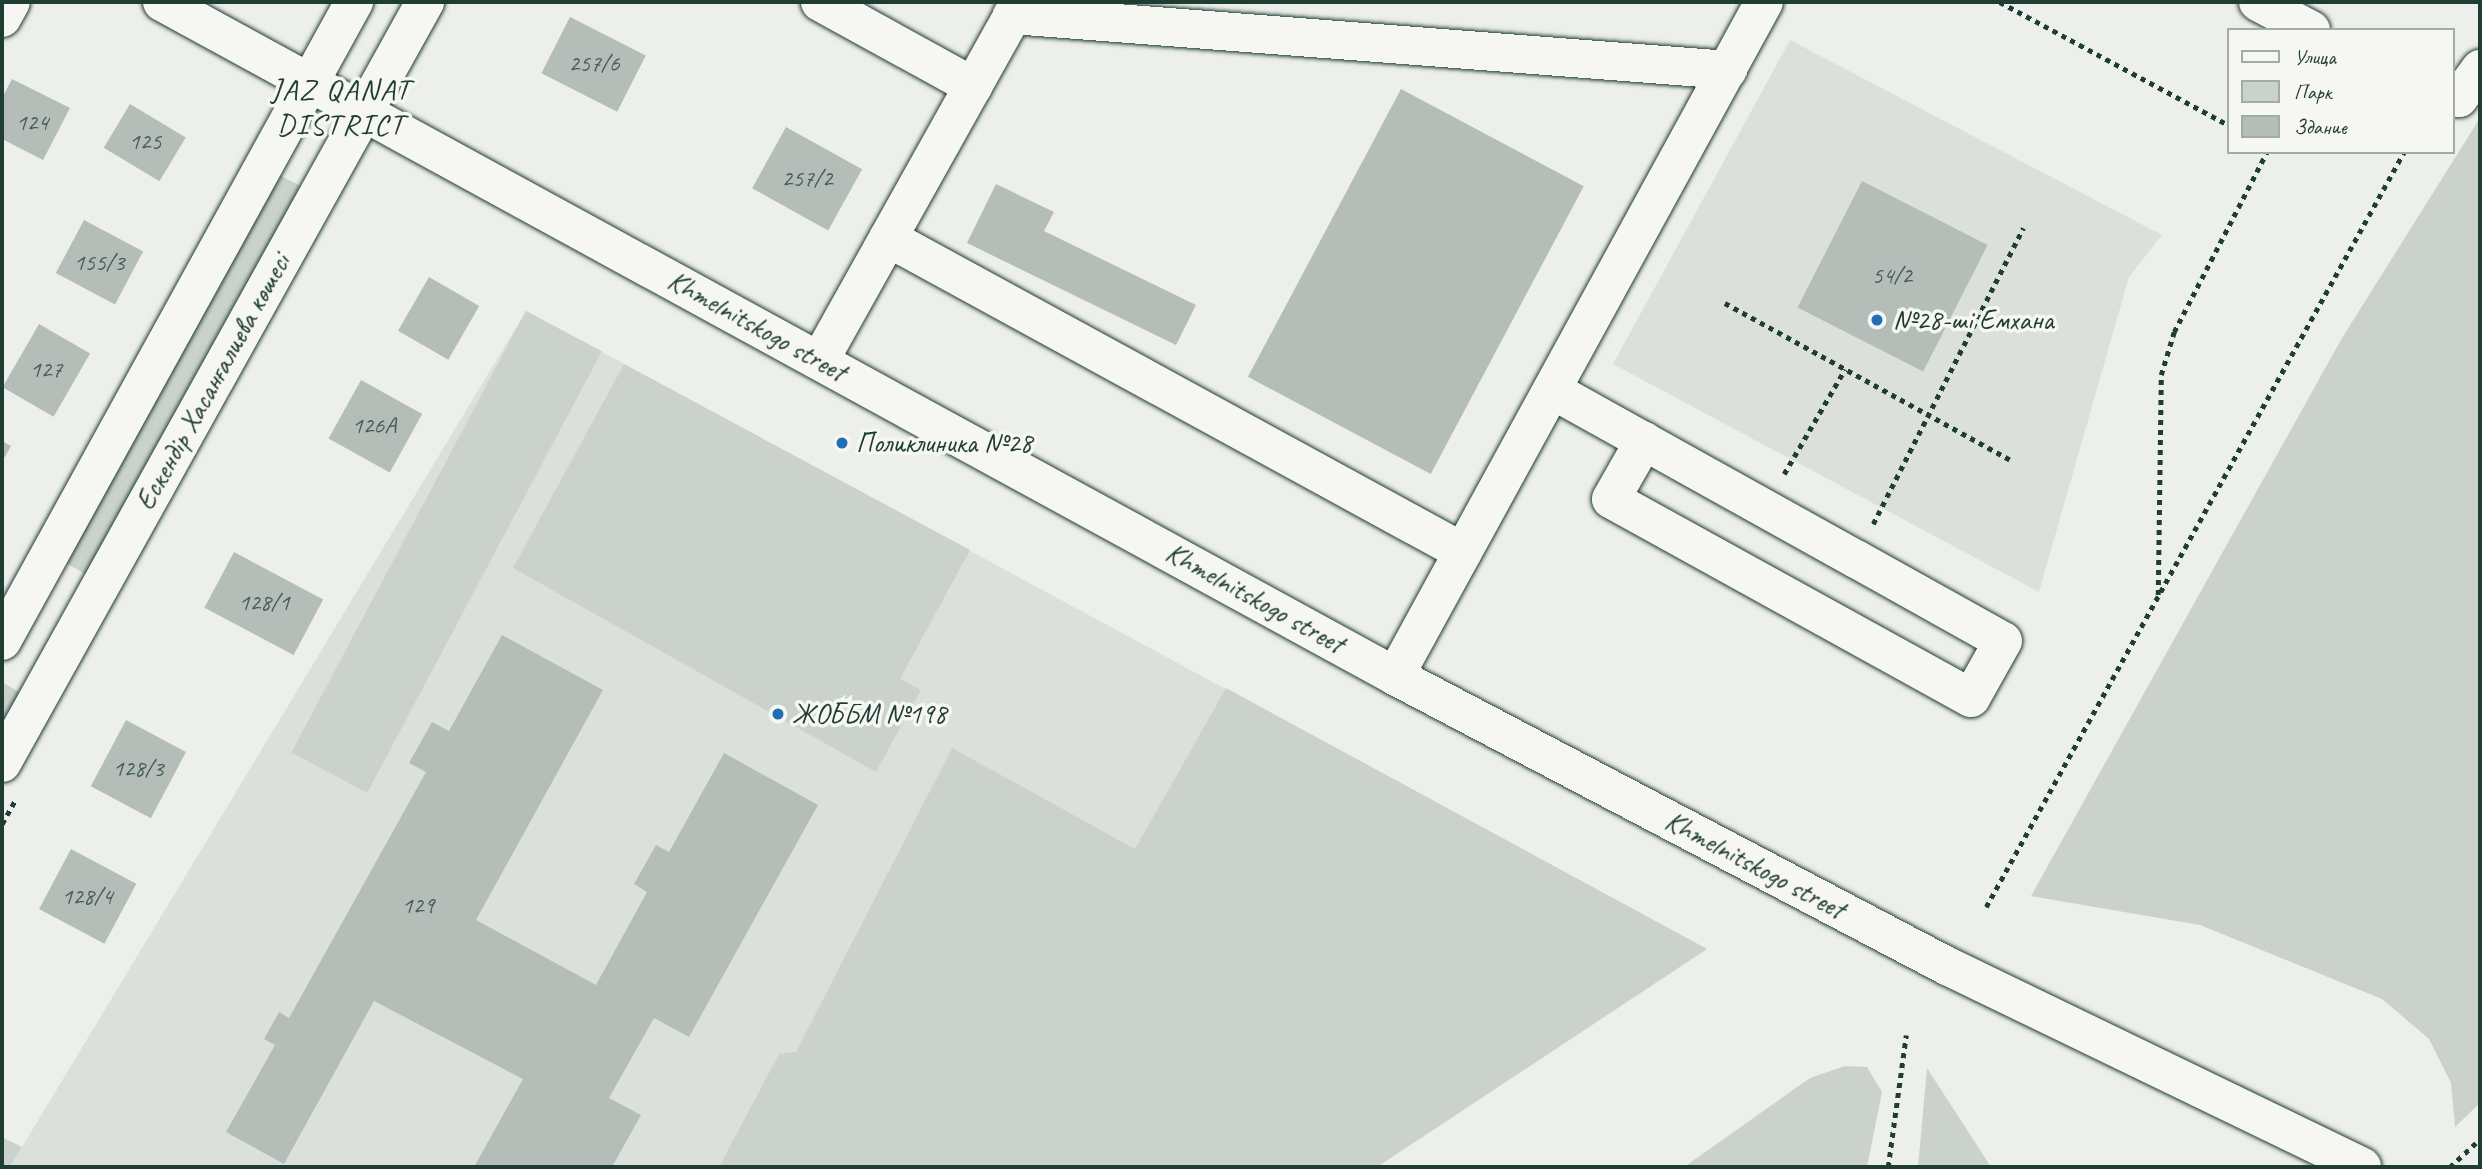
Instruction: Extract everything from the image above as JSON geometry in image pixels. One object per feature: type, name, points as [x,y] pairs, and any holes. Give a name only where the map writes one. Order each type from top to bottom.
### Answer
[{"type":"street","points":[[2,18],[11,2]]},
{"type":"street","name":"Khmelnitskogo street","points":[[162,2],[1395,676],[1947,966],[2316,1141],[2362,1167]]},
{"type":"street","points":[[2,641],[12,598],[354,2]]},
{"type":"street","name":"Ескендір Хасанғалиева көшесі","points":[[2,763],[425,2]]},
{"type":"street","points":[[820,2],[973,86]]},
{"type":"street","points":[[1395,676],[1764,2]]},
{"type":"street","points":[[2258,2],[2307,28]]},
{"type":"street","points":[[820,360],[1016,8],[1728,70]]},
{"type":"street","points":[[2454,97],[2459,98],[2480,69]]},
{"type":"street","points":[[888,238],[1463,552]]},
{"type":"street","points":[[1552,390],[1644,441],[2003,641],[1971,698],[1611,499],[1644,441]]},
{"type":"street","points":[[12,598],[75,631]]},
{"type":"path","points":[[2000,2],[2226,124]]},
{"type":"path","points":[[2158,596],[2161,375],[2174,332],[2266,154]]},
{"type":"path","points":[[1986,906],[2403,154]]},
{"type":"path","points":[[1856,559],[2023,228]]},
{"type":"path","points":[[1725,303],[2010,460]]},
{"type":"path","points":[[1764,508],[1845,369]]},
{"type":"path","points":[[1888,1167],[1906,1035]]},
{"type":"path","points":[[2450,1167],[2480,1139]]},
{"type":"shaded area","name":"№28-ші Емхана","points":[[1790,40],[2162,235],[2129,277],[2039,592],[1613,364]]},
{"type":"shaded area","name":"ЖОББМ №198","points":[[526,311],[1707,949],[1377,1167],[10,1167]]},
{"type":"green space","points":[[2480,118],[2480,1103],[2455,1127],[2451,1083],[2429,1039],[2382,999],[2200,925],[2031,896],[2342,338]]},
{"type":"green space","points":[[275,173],[305,188],[89,576],[64,562]]},
{"type":"green space","points":[[526,311],[602,351],[367,793],[291,752]]},
{"type":"green space","points":[[624,364],[970,550],[900,679],[921,690],[876,772],[513,568]]},
{"type":"green space","points":[[2,682],[24,695],[2,735]]},
{"type":"green space","points":[[1226,688],[1707,949],[1377,1167],[719,1167],[779,1054],[796,1052],[952,748],[1135,849]]},
{"type":"green space","points":[[1845,1066],[1867,1067],[1882,1092],[1867,1167],[1684,1167],[1810,1078]]},
{"type":"green space","points":[[1927,1068],[1991,1167],[1918,1167]]},
{"type":"green space","points":[[2,1137],[22,1147],[10,1167],[2,1167]]},
{"type":"building","points":[[570,17],[646,56],[617,112],[541,73]]},
{"type":"building","points":[[12,79],[70,108],[43,160],[2,139],[2,98]]},
{"type":"building","points":[[1401,89],[1584,186],[1431,474],[1248,377]]},
{"type":"building","points":[[130,104],[186,137],[159,181],[104,148]]},
{"type":"building","points":[[786,127],[862,169],[828,230],[752,188]]},
{"type":"building","points":[[1862,181],[1988,245],[1923,372],[1798,308]]},
{"type":"building","points":[[996,184],[1054,212],[1044,231],[1196,305],[1176,345],[967,243]]},
{"type":"building","points":[[84,220],[143,251],[115,304],[56,273]]},
{"type":"building","points":[[429,277],[479,306],[448,360],[398,331]]},
{"type":"building","points":[[39,324],[90,354],[54,417],[2,387]]},
{"type":"building","points":[[361,380],[422,414],[390,473],[329,439]]},
{"type":"building","points":[[2,441],[11,446],[2,462]]},
{"type":"building","points":[[234,552],[323,599],[294,655],[204,608]]},
{"type":"building","points":[[502,635],[603,690],[476,920],[596,985],[647,892],[634,884],[656,845],[669,852],[724,753],[818,805],[689,1037],[654,1018],[609,1098],[641,1115],[612,1167],[474,1167],[523,1079],[374,1001],[284,1164],[226,1132],[275,1045],[264,1039],[279,1012],[289,1018],[426,772],[409,763],[432,722],[449,731]]},
{"type":"building","points":[[126,720],[186,752],[151,818],[91,786]]},
{"type":"building","points":[[71,849],[136,884],[104,944],[39,909]]},
{"type":"place","name":"№28-ші Емхана","points":[[1877,320]]},
{"type":"place","name":"Поликлиника №28","points":[[842,443]]},
{"type":"place","name":"ЖОББМ №198","points":[[778,714]]},
{"type":"district","name":"JAZ QANAT DISTRICT","points":[[341,106]]}]
